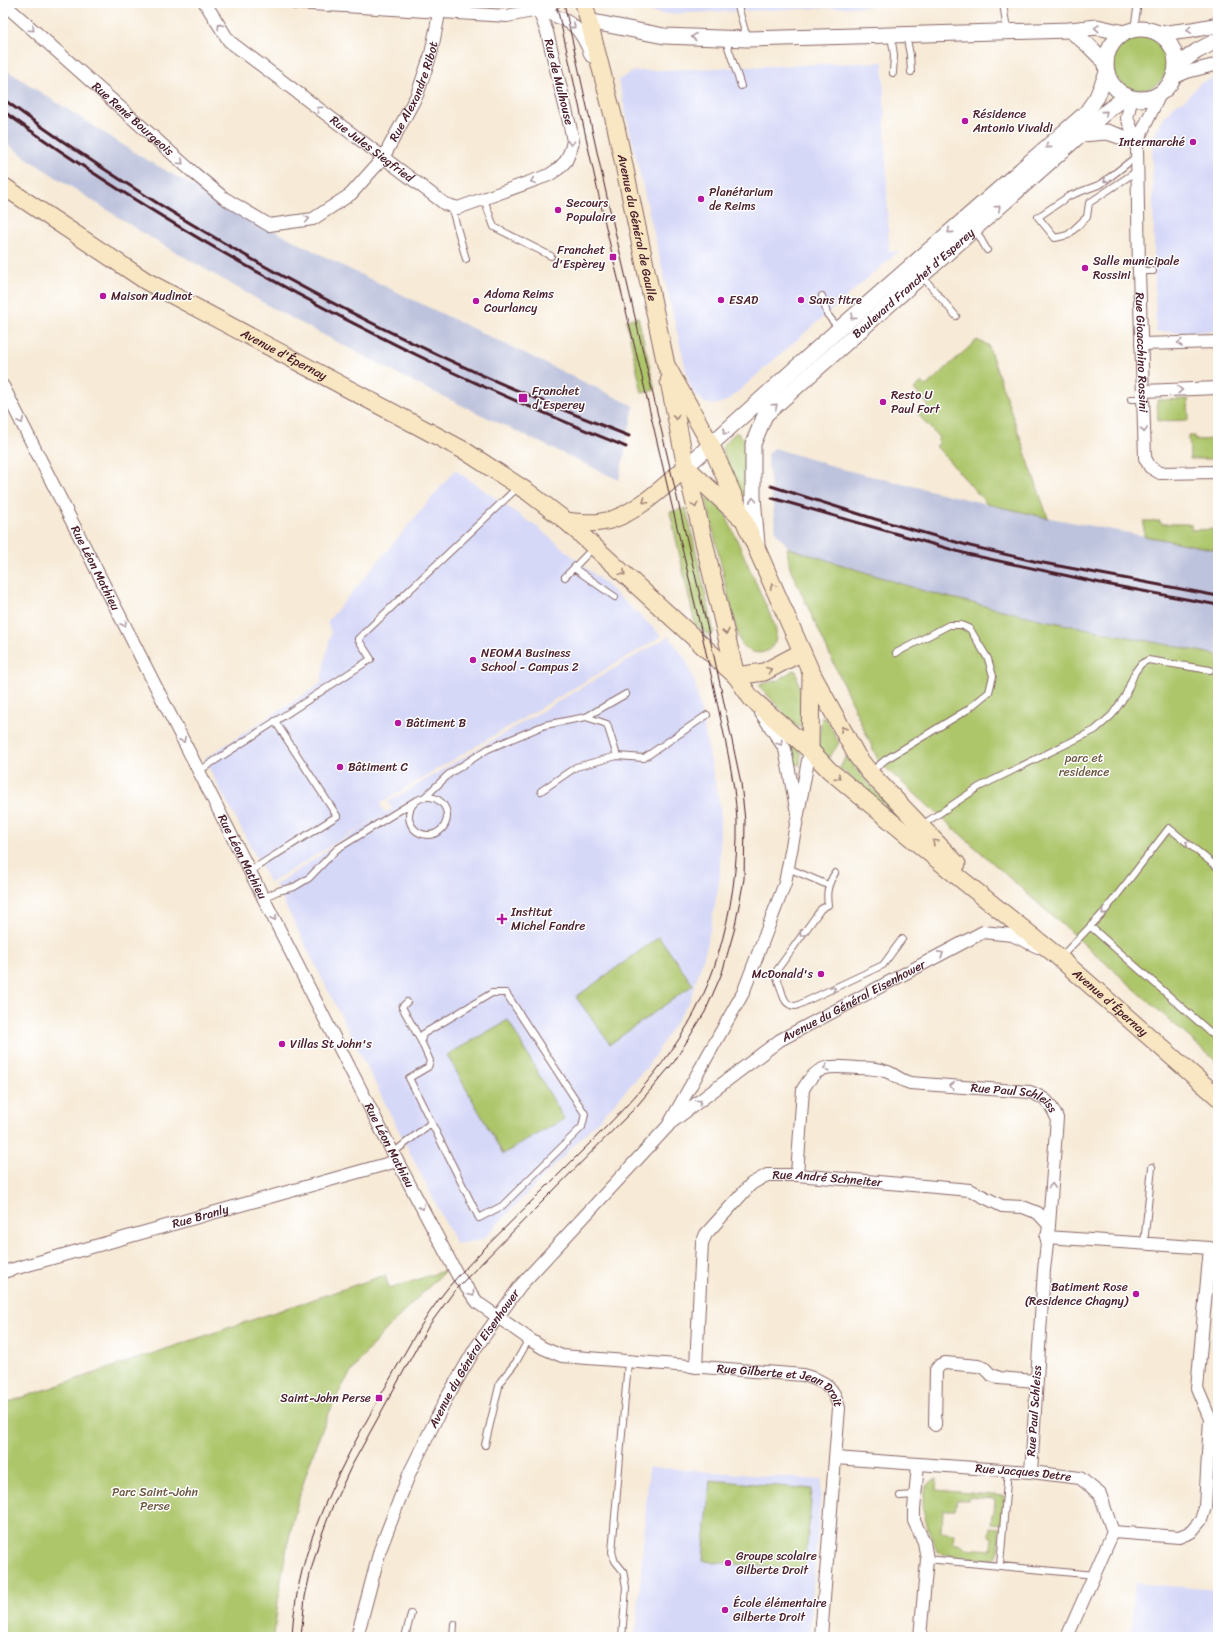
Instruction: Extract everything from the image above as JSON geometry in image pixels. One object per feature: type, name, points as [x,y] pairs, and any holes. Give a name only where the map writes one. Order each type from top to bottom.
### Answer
[{"type":"main road","name":"Avenue du Général de Gaulle","points":[[584,3],[616,126],[666,365],[711,445],[811,672],[857,756],[870,773],[1001,910]]},
{"type":"main road","name":"Avenue d'Épernay","points":[[3,186],[146,281],[465,451],[519,486],[566,521],[736,676]]},
{"type":"main road","points":[[666,365],[686,467],[736,676],[751,698],[810,750],[853,791],[1001,910]]},
{"type":"main road","points":[[686,467],[744,520]]},
{"type":"main road","points":[[566,521],[601,522],[621,516],[658,492],[686,467]]},
{"type":"main road","points":[[736,676],[764,672],[802,652]]},
{"type":"main road","points":[[810,750],[811,672]]},
{"type":"main road","name":"Avenue d'Épernay","points":[[1001,910],[1058,957],[1218,1097]]},
{"type":"street","name":"Rue René Bourgeois","points":[[3,3],[194,174],[224,198],[269,226]]},
{"type":"street","name":"Rue Jules Siegfried","points":[[205,3],[229,41],[383,158],[445,204],[451,206]]},
{"type":"street","points":[[294,3],[438,8],[507,16],[554,3]]},
{"type":"street","points":[[537,7],[568,21],[583,36],[616,126]]},
{"type":"street","name":"Rue de Mulhouse","points":[[484,199],[549,175],[566,161],[573,141],[547,32],[537,7]]},
{"type":"street","name":"Rue Alexandre Ribot","points":[[269,226],[313,219],[351,194],[383,158],[417,95],[431,54],[438,8]]},
{"type":"street","points":[[588,21],[664,36],[747,39],[1070,30],[1097,27],[1129,31],[1152,30],[1160,34],[1169,42],[1175,54],[1175,72]]},
{"type":"street","points":[[1160,34],[1218,25]]},
{"type":"street","points":[[1070,30],[1087,44],[1107,68],[1115,87],[1129,97],[1144,98],[1161,92],[1168,86],[1175,72],[1197,51],[1218,40]]},
{"type":"street","points":[[1107,68],[1107,56],[1113,43],[1129,31]]},
{"type":"street","points":[[1175,72],[1187,72],[1218,64]]},
{"type":"street","name":"Boulevard Franchet d'Esperey","points":[[686,467],[839,329],[1086,113],[1097,96],[1107,68]]},
{"type":"street","name":"Rue Gioacchino Rossini","points":[[1137,149],[1161,92]]},
{"type":"street","name":"Boulevard Franchet d'Esperey","points":[[758,552],[753,497],[753,444],[765,415],[1107,111],[1129,97]]},
{"type":"street","name":"Rue Gioacchino Rossini","points":[[1129,97],[1127,118],[1137,149],[1141,344],[1139,396],[1145,458],[1150,467],[1160,473],[1218,472]]},
{"type":"street","points":[[1082,134],[1107,132],[1137,149]]},
{"type":"street","points":[[451,206],[458,208],[484,199]]},
{"type":"street","points":[[1141,344],[1218,342]]},
{"type":"street","name":"Rue Léon Mathieu","points":[[3,386],[395,1157],[458,1276],[478,1303],[498,1317]]},
{"type":"street","points":[[1139,396],[1218,388]]},
{"type":"street","name":"Avenue du Général Eisenhower","points":[[751,698],[785,749],[798,817]]},
{"type":"street","name":"Avenue du Général Eisenhower","points":[[668,1126],[743,993],[785,883],[810,750]]},
{"type":"street","name":"Avenue du Général Eisenhower","points":[[356,1637],[380,1550],[410,1472],[446,1399],[475,1348],[520,1286],[668,1126],[780,1040],[983,932],[1012,935],[1058,957]]},
{"type":"street","name":"Rue Paul Schleiss","points":[[797,1175],[803,1089],[810,1077],[820,1070],[830,1066],[876,1069],[889,1073],[901,1081],[1030,1092],[1050,1103],[1057,1118],[1049,1225],[1046,1237],[1030,1472]]},
{"type":"street","name":"Rue Branly","points":[[3,1272],[395,1157]]},
{"type":"street","name":"Rue André Schneiter","points":[[696,1367],[702,1243],[706,1234],[751,1184],[767,1175],[797,1175],[970,1190],[1002,1206],[1023,1208],[1038,1213],[1049,1225]]},
{"type":"street","points":[[1046,1237],[1214,1249],[1197,1388],[1210,1419],[1205,1507],[1201,1520],[1191,1532],[1179,1538],[1113,1532],[1067,1637]]},
{"type":"street","name":"Rue Gilberte et Jean Droit","points":[[498,1317],[543,1348],[562,1356],[803,1375],[820,1380],[831,1389],[837,1398],[839,1408],[820,1637]]},
{"type":"street","points":[[935,1425],[936,1370],[940,1365],[945,1363],[978,1366],[984,1368],[990,1374],[999,1378],[1036,1382]]},
{"type":"street","name":"Rue Jacques Detre","points":[[835,1458],[1008,1470],[1080,1478],[1100,1494],[1113,1532]]},
{"type":"street","points":[[918,1464],[914,1521],[924,1542],[927,1559],[920,1637]]},
{"type":"lane","points":[[737,3],[747,39]]},
{"type":"lane","points":[[1003,3],[1007,31]]},
{"type":"lane","points":[[1129,31],[1138,3]]},
{"type":"lane","points":[[906,34],[910,55],[911,72]]},
{"type":"lane","points":[[891,35],[894,55],[893,73]]},
{"type":"lane","points":[[725,38],[741,86]]},
{"type":"lane","points":[[1137,149],[1101,184],[1069,196],[1038,218],[1055,238],[1068,235],[1087,217],[1089,203],[1137,171]]},
{"type":"lane","points":[[484,199],[494,227],[551,256]]},
{"type":"lane","points":[[451,206],[466,259]]},
{"type":"lane","points":[[975,229],[987,250]]},
{"type":"lane","points":[[1139,271],[1153,271]]},
{"type":"lane","points":[[922,276],[956,316]]},
{"type":"lane","name":"Boulevard Franchet d'Esperey","points":[[822,296],[827,314],[839,329]]},
{"type":"lane","points":[[198,771],[371,659],[358,639],[519,486]]},
{"type":"lane","points":[[565,577],[594,547]]},
{"type":"lane","points":[[574,568],[615,597]]},
{"type":"lane","points":[[870,773],[885,760],[967,710],[989,692],[993,676],[988,659],[970,629],[961,625],[949,625],[896,653]]},
{"type":"lane","points":[[920,826],[979,787],[1095,730],[1112,715],[1125,696],[1138,668],[1141,664],[1148,660],[1210,670]]},
{"type":"lane","points":[[263,898],[278,891],[294,887],[308,878],[337,849],[415,801],[425,797],[449,774],[488,749],[545,725],[586,717],[626,694]]},
{"type":"lane","points":[[541,791],[576,768],[617,756],[644,758],[707,714]]},
{"type":"lane","points":[[586,717],[608,724],[617,756]]},
{"type":"lane","points":[[250,871],[337,816],[275,721]]},
{"type":"lane","points":[[415,801],[408,814],[411,826],[422,834],[434,834],[444,826],[447,814],[442,803],[437,799],[425,797]]},
{"type":"lane","points":[[1058,957],[1091,927],[1104,912],[1169,828],[1218,868]]},
{"type":"lane","points":[[788,868],[828,886]]},
{"type":"lane","points":[[835,873],[828,886],[826,896],[828,905],[821,909],[777,970],[777,980],[784,998],[788,1003],[792,1006],[796,1006],[884,965],[902,939]]},
{"type":"lane","points":[[1091,927],[1218,1039]]},
{"type":"lane","points":[[407,1002],[402,1007],[421,1041],[430,1061],[428,1067],[409,1078],[479,1218],[502,1206],[582,1127],[585,1114],[506,993],[492,993],[423,1034],[421,1041]]},
{"type":"lane","points":[[395,1157],[432,1123]]},
{"type":"lane","points":[[1144,1244],[1152,1167]]},
{"type":"lane","points":[[485,1445],[500,1382],[516,1362],[529,1339]]},
{"type":"lane","points":[[622,1637],[626,1587],[623,1571],[615,1561],[612,1552],[628,1362]]},
{"type":"lane","points":[[1000,1565],[1008,1470]]},
{"type":"lane","points":[[900,1496],[915,1495]]},
{"type":"lane","points":[[927,1559],[1095,1575]]},
{"type":"lane","points":[[405,1637],[411,1614]]},
{"type":"lane","points":[[453,1637],[454,1624]]},
{"type":"shaded area","points":[[618,3],[875,3],[875,6],[662,14]]},
{"type":"shaded area","points":[[875,3],[974,3],[875,6]]},
{"type":"shaded area","points":[[883,62],[889,252],[899,251],[727,401],[714,405],[705,403],[693,392],[689,383],[618,80],[634,71]]},
{"type":"shaded area","points":[[3,68],[140,156],[234,210],[343,266],[634,406],[619,480],[419,385],[276,310],[143,233],[31,161],[3,141]]},
{"type":"shaded area","points":[[1218,77],[1218,331],[1156,332],[1152,152],[1155,132],[1165,116],[1175,105],[1185,100],[1200,83]]},
{"type":"shaded area","points":[[774,448],[846,470],[1024,513],[1218,550],[1218,655],[1043,620],[927,592],[789,548],[776,533],[767,455]]},
{"type":"shaded area","name":"Institut Michel Fandre","points":[[455,470],[537,527],[601,580],[662,636],[380,803],[385,813],[392,809],[388,802],[669,636],[686,660],[695,683],[720,808],[720,878],[707,946],[690,1000],[647,1067],[612,1106],[482,1240],[456,1244],[275,885],[383,814],[270,883],[204,759],[320,684],[331,632],[327,622]]},
{"type":"shaded area","name":"Groupe scolaire Gilberte Droit","points":[[649,1467],[822,1480],[809,1637],[636,1637]]},
{"type":"shaded area","points":[[1135,1583],[1218,1590],[1218,1637],[1130,1637]]},
{"type":"green space","points":[[1135,34],[1145,34],[1160,42],[1166,51],[1168,62],[1166,73],[1160,82],[1145,90],[1135,90],[1124,85],[1117,78],[1112,67],[1112,57],[1117,46],[1124,39]]},
{"type":"green space","points":[[638,317],[655,390],[642,393],[626,320]]},
{"type":"green space","points":[[977,340],[988,345],[1048,518],[987,504],[936,446],[940,443],[937,440],[939,438],[918,414],[928,405],[914,389],[922,382],[926,386]]},
{"type":"green space","points":[[1188,399],[1189,420],[1158,421],[1157,400]]},
{"type":"green space","points":[[736,432],[748,442],[746,497],[742,498],[721,448]]},
{"type":"green space","points":[[1189,436],[1194,436],[1195,440],[1215,439],[1215,436],[1218,436],[1218,459],[1190,459]]},
{"type":"green space","points":[[705,496],[724,511],[775,626],[776,636],[774,643],[770,649],[764,652],[757,653],[750,651],[743,645],[738,637]]},
{"type":"green space","points":[[686,508],[714,632],[711,635],[707,634],[695,624],[670,512]]},
{"type":"green space","points":[[1144,521],[1160,521],[1161,524],[1191,524],[1191,530],[1218,529],[1218,550],[1144,536]]},
{"type":"green space","name":"parc et residence","points":[[787,548],[927,592],[1043,620],[1218,655],[1218,1063],[879,762],[790,568]]},
{"type":"green space","points":[[793,670],[796,671],[801,694],[802,725],[799,727],[796,726],[759,686],[761,684],[779,680]]},
{"type":"green space","points":[[822,717],[826,718],[839,743],[829,758],[818,748]]},
{"type":"green space","points":[[777,729],[801,753],[800,765],[795,764],[791,751]]},
{"type":"green space","points":[[846,756],[894,811],[892,813],[840,768]]},
{"type":"green space","points":[[659,937],[693,985],[610,1044],[576,997]]},
{"type":"green space","points":[[508,1020],[564,1119],[503,1154],[447,1055]]},
{"type":"green space","name":"Parc Saint-John Perse","points":[[446,1270],[372,1346],[350,1374],[332,1406],[309,1464],[295,1512],[284,1562],[274,1637],[3,1637],[3,1404],[385,1275],[389,1289]]},
{"type":"green space","points":[[937,1478],[936,1490],[1004,1496],[1002,1524],[991,1523],[992,1514],[994,1513],[995,1499],[969,1497],[968,1500],[957,1500],[955,1510],[943,1510],[942,1532],[954,1534],[953,1543],[964,1546],[964,1548],[991,1550],[992,1537],[989,1536],[990,1527],[1000,1528],[997,1557],[991,1560],[941,1554],[937,1551],[926,1523],[923,1501],[924,1492],[929,1484]]},
{"type":"green space","points":[[710,1480],[812,1489],[805,1570],[703,1561]]},
{"type":"tram line","points":[[292,1637],[295,1603],[302,1570],[324,1506],[353,1445],[411,1342],[438,1300],[460,1274],[603,1130],[644,1086],[663,1062],[680,1038],[708,985],[723,939],[733,889],[737,821],[734,788],[728,754],[691,586],[606,226],[556,3]]},
{"type":"tram line","points":[[301,1637],[305,1597],[310,1574],[319,1542],[331,1510],[351,1467],[428,1327],[455,1290],[636,1107],[674,1062],[705,1012],[722,973],[734,931],[744,879],[745,821],[741,783],[714,656],[607,197],[564,3]]},
{"type":"railway","points":[[3,99],[76,150],[151,199],[227,245],[305,288],[384,329],[465,367],[546,403],[629,436]]},
{"type":"railway","points":[[3,111],[110,184],[278,284],[452,372],[626,447]]},
{"type":"railway","points":[[771,486],[875,519],[970,546],[1038,562],[1218,596]]},
{"type":"railway","points":[[772,498],[967,554],[1105,584],[1218,605]]},
{"type":"place","name":"Résidence Antonio Vivaldi","points":[[965,121]]},
{"type":"place","name":"Intermarché","points":[[1193,142]]},
{"type":"place","name":"Planétarium de Reims","points":[[701,199]]},
{"type":"place","name":"Secours Populaire","points":[[558,210]]},
{"type":"place","name":"Franchet d'Espèrey","points":[[613,257]]},
{"type":"place","name":"Salle municipale Rossini","points":[[1085,268]]},
{"type":"place","name":"Maison Audinot","points":[[103,296]]},
{"type":"place","name":"ESAD","points":[[721,300]]},
{"type":"place","name":"Sans titre","points":[[801,300]]},
{"type":"place","name":"Adoma Reims Courlancy","points":[[476,301]]},
{"type":"place","name":"Franchet d'Esperey","points":[[523,398]]},
{"type":"place","name":"Resto U Paul Fort","points":[[883,402]]},
{"type":"place","name":"NEOMA Business School - Campus 2","points":[[473,660]]},
{"type":"place","name":"Bâtiment B","points":[[398,723]]},
{"type":"place","name":"Bâtiment C","points":[[340,767]]},
{"type":"place","name":"Institut Michel Fandre","points":[[502,919]]},
{"type":"place","name":"McDonald's","points":[[821,974]]},
{"type":"place","name":"Villas St John's","points":[[282,1044]]},
{"type":"place","name":"Batiment Rose (Residence Chagny)","points":[[1136,1294]]},
{"type":"place","name":"Saint-John Perse","points":[[379,1398]]},
{"type":"place","name":"Groupe scolaire Gilberte Droit","points":[[728,1563]]},
{"type":"place","name":"École élémentaire Gilberte Droit","points":[[725,1610]]}]
